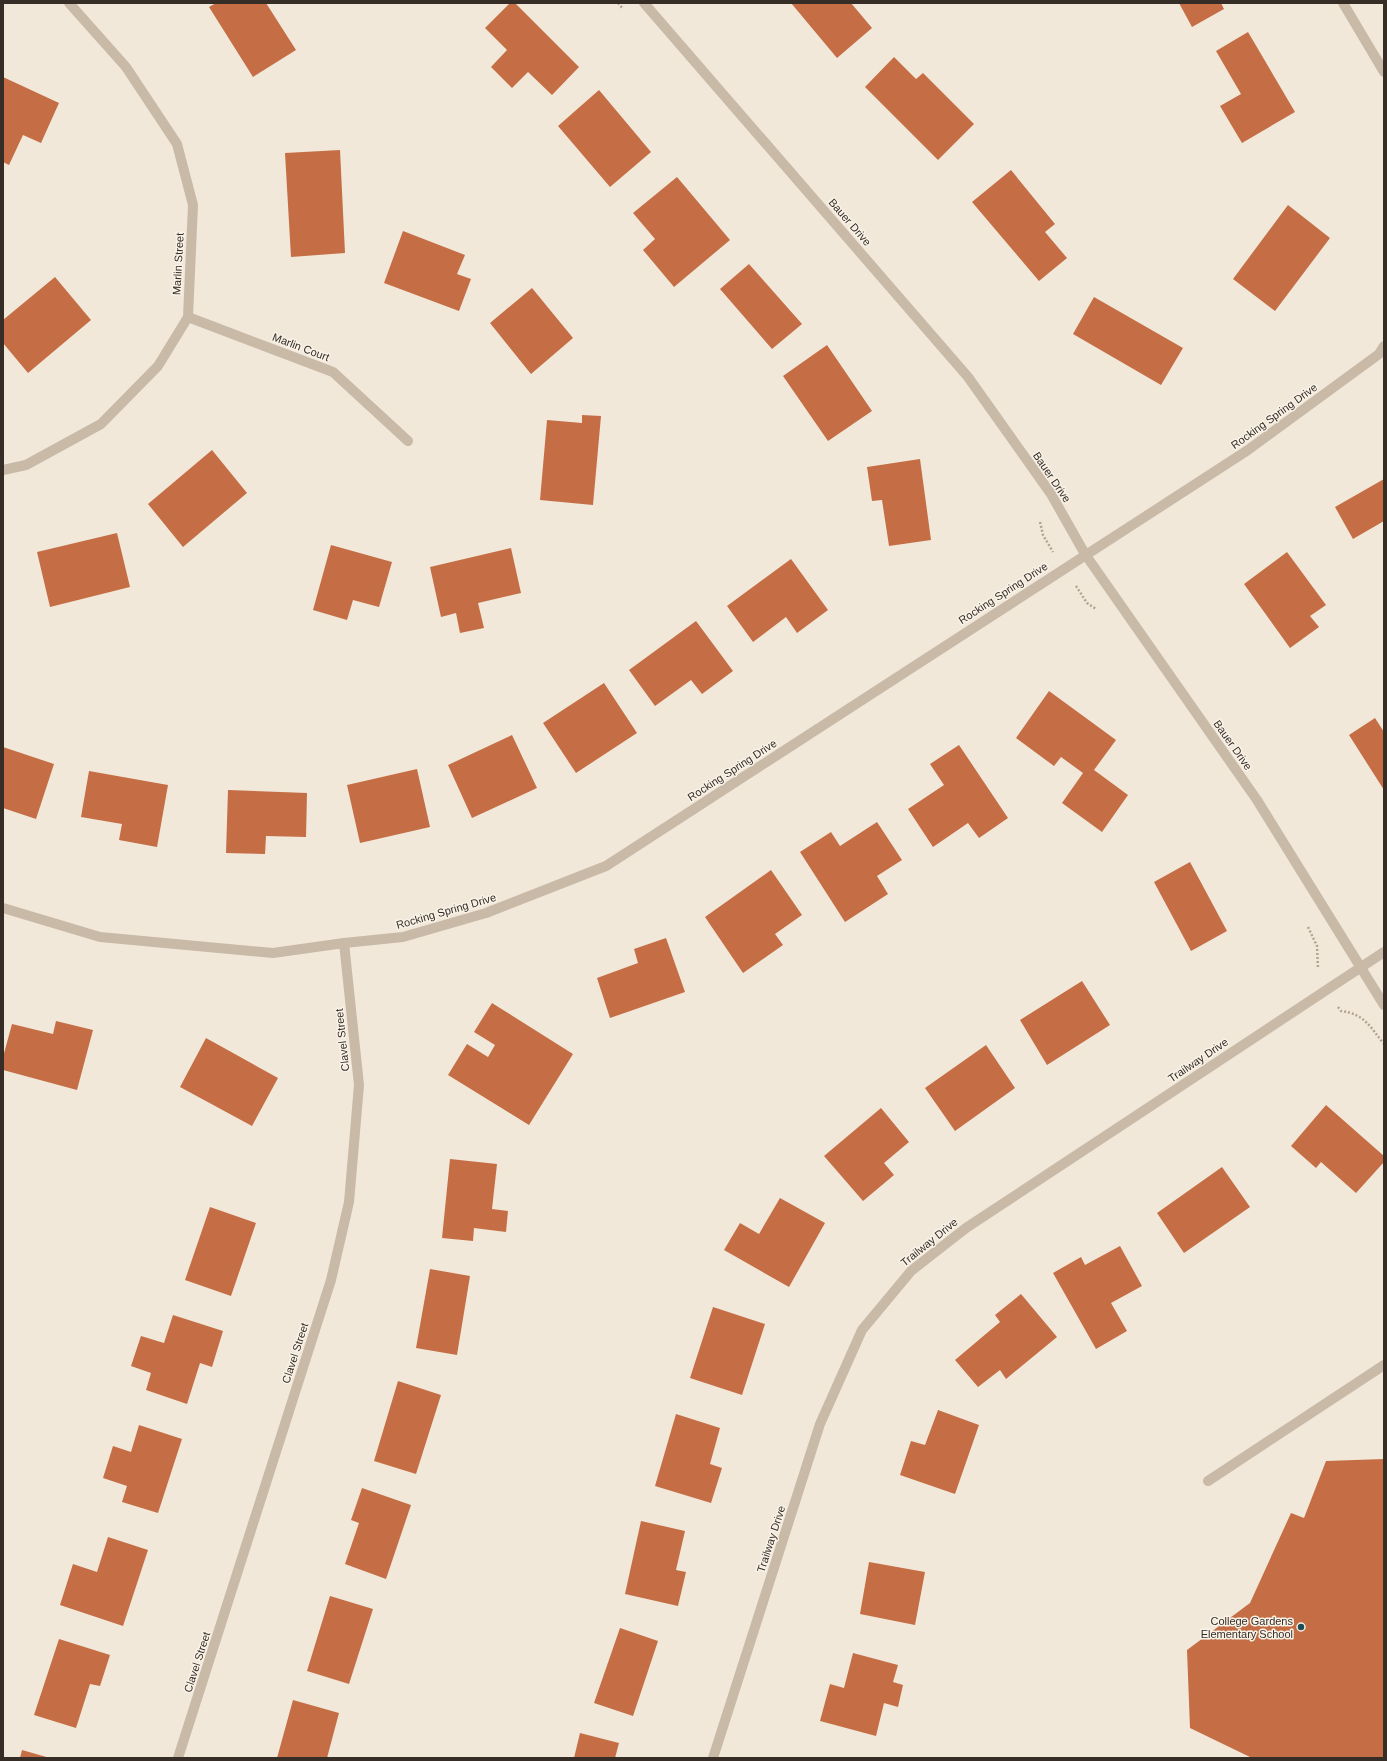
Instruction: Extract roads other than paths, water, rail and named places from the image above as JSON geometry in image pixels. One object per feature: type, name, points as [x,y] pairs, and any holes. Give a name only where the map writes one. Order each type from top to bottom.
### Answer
[{"type":"street","name":"Marlin Street","points":[[3,470],[26,465],[101,424],[158,366],[188,317],[193,205],[177,144],[126,67],[69,3]]},
{"type":"street","name":"Bauer Drive","points":[[644,3],[968,377],[1051,494],[1085,554],[1256,800],[1359,968],[1384,1005]]},
{"type":"street","points":[[1343,3],[1384,72]]},
{"type":"street","name":"Marlin Court","points":[[188,317],[333,372],[408,441]]},
{"type":"street","name":"Rocking Spring Drive","points":[[3,908],[100,937],[273,952],[344,942],[403,938],[486,913],[606,866],[1085,554],[1248,450],[1379,354],[1384,346]]},
{"type":"street","name":"Clavel Street","points":[[178,1758],[331,1280],[349,1202],[359,1085],[344,942]]},
{"type":"street","name":"Trailway Drive","points":[[713,1758],[820,1424],[862,1330],[911,1271],[966,1228],[1384,952]]},
{"type":"street","points":[[1208,1481],[1384,1365]]},
{"type":"place","name":"College Gardens Elementary School","points":[[1301,1627]]}]
